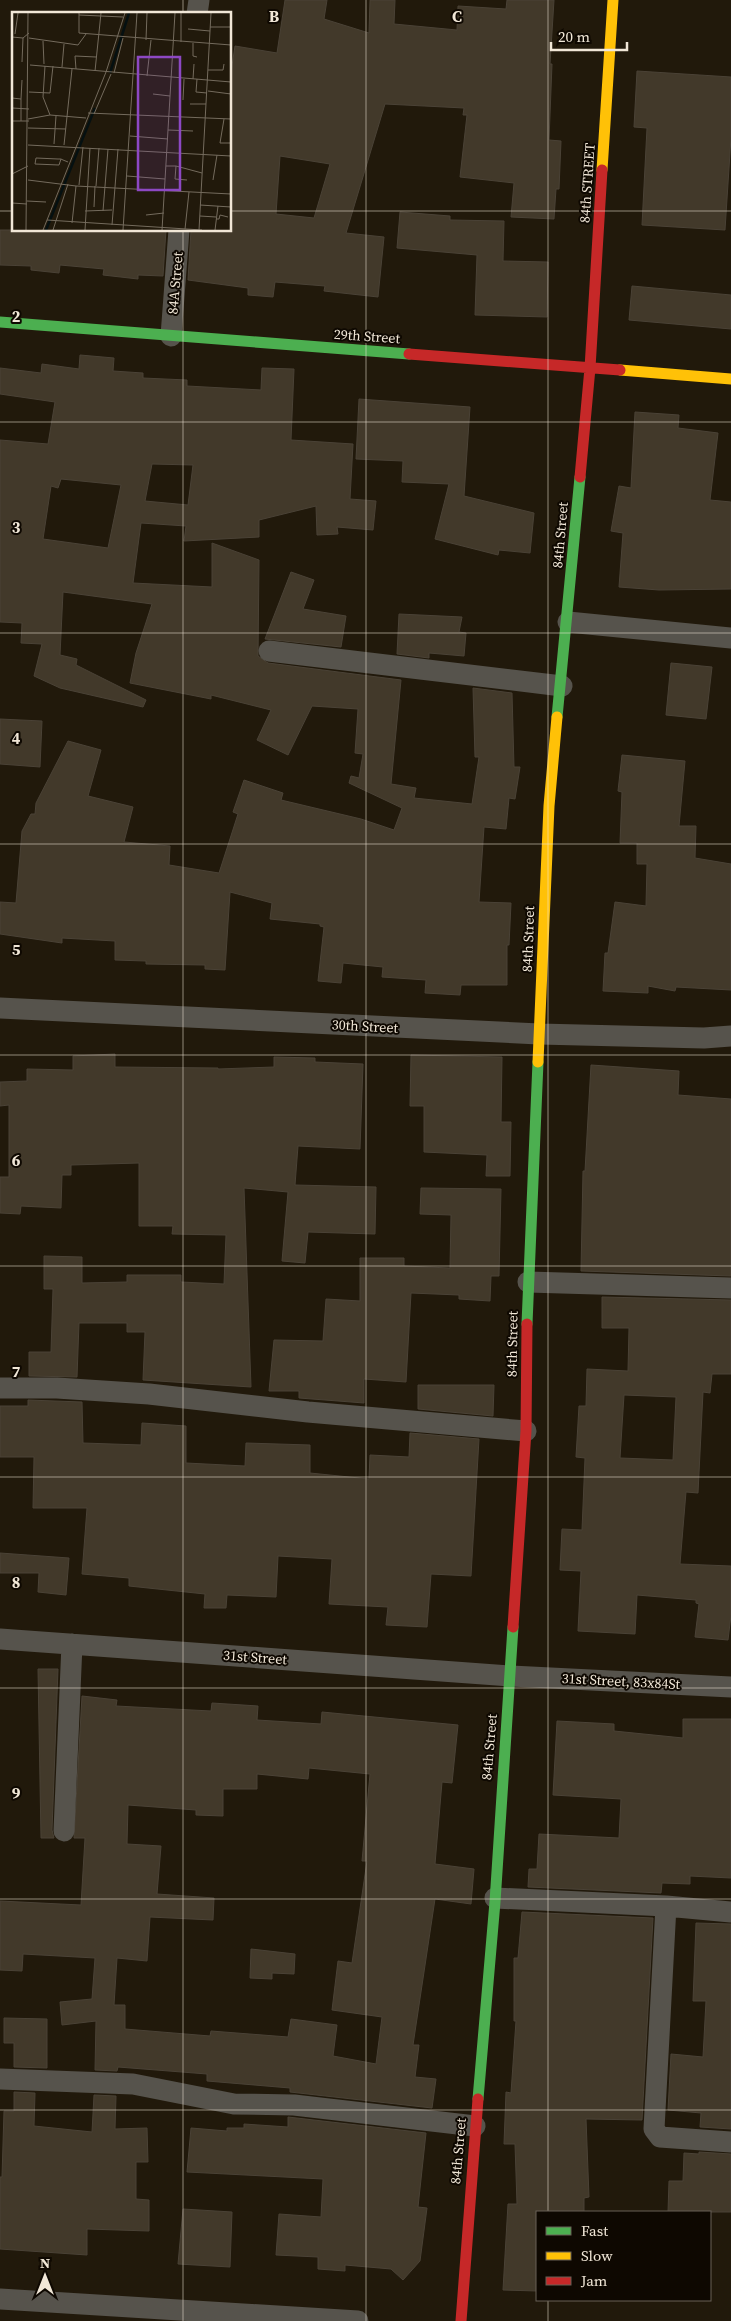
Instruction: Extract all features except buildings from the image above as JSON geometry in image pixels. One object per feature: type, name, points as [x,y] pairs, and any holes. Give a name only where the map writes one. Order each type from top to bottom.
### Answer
[{"type":"main road","name":"84th STREET","points":[[590,368],[613,0]]},
{"type":"main road","name":"29th Street","points":[[0,322],[731,379]]},
{"type":"main road","name":"84th Street","points":[[461,2321],[494,1898],[500,1786],[511,1676],[526,1431],[528,1282],[549,806],[568,622],[590,368]]},
{"type":"street","name":"84A Street","points":[[170,336],[179,231]]},
{"type":"street","points":[[568,622],[731,638]]},
{"type":"street","points":[[269,652],[562,686]]},
{"type":"street","name":"30th Street","points":[[0,1008],[539,1034],[704,1038],[731,1036]]},
{"type":"street","points":[[528,1282],[731,1288]]},
{"type":"street","points":[[0,1388],[57,1388],[149,1394],[318,1413],[526,1431]]},
{"type":"street","name":"31st Street","points":[[0,1639],[511,1676]]},
{"type":"street","points":[[64,1831],[72,1644]]},
{"type":"street","name":"31st Street, 83x84St","points":[[511,1676],[731,1687]]},
{"type":"street","points":[[494,1898],[666,1906],[731,1912]]},
{"type":"street","points":[[666,1906],[654,2129],[660,2137],[731,2142]]},
{"type":"street","points":[[0,2079],[133,2084],[234,2104],[323,2108],[475,2126]]},
{"type":"street","points":[[0,2299],[358,2321]]},
{"type":"traffic: fast","points":[[0,322],[409,354]]},
{"type":"traffic: fast","points":[[557,717],[580,477]]},
{"type":"traffic: fast","points":[[527,1324],[538,1062]]},
{"type":"traffic: fast","points":[[478,2099],[495,1902],[513,1627]]},
{"type":"traffic: slow","points":[[602,170],[613,0]]},
{"type":"traffic: slow","points":[[620,370],[731,379]]},
{"type":"traffic: slow","points":[[538,1062],[549,806],[557,717]]},
{"type":"traffic: jam","points":[[580,477],[590,368],[602,170]]},
{"type":"traffic: jam","points":[[409,354],[620,370]]},
{"type":"traffic: jam","points":[[513,1627],[526,1431],[527,1324]]},
{"type":"traffic: jam","points":[[461,2321],[478,2099]]}]
